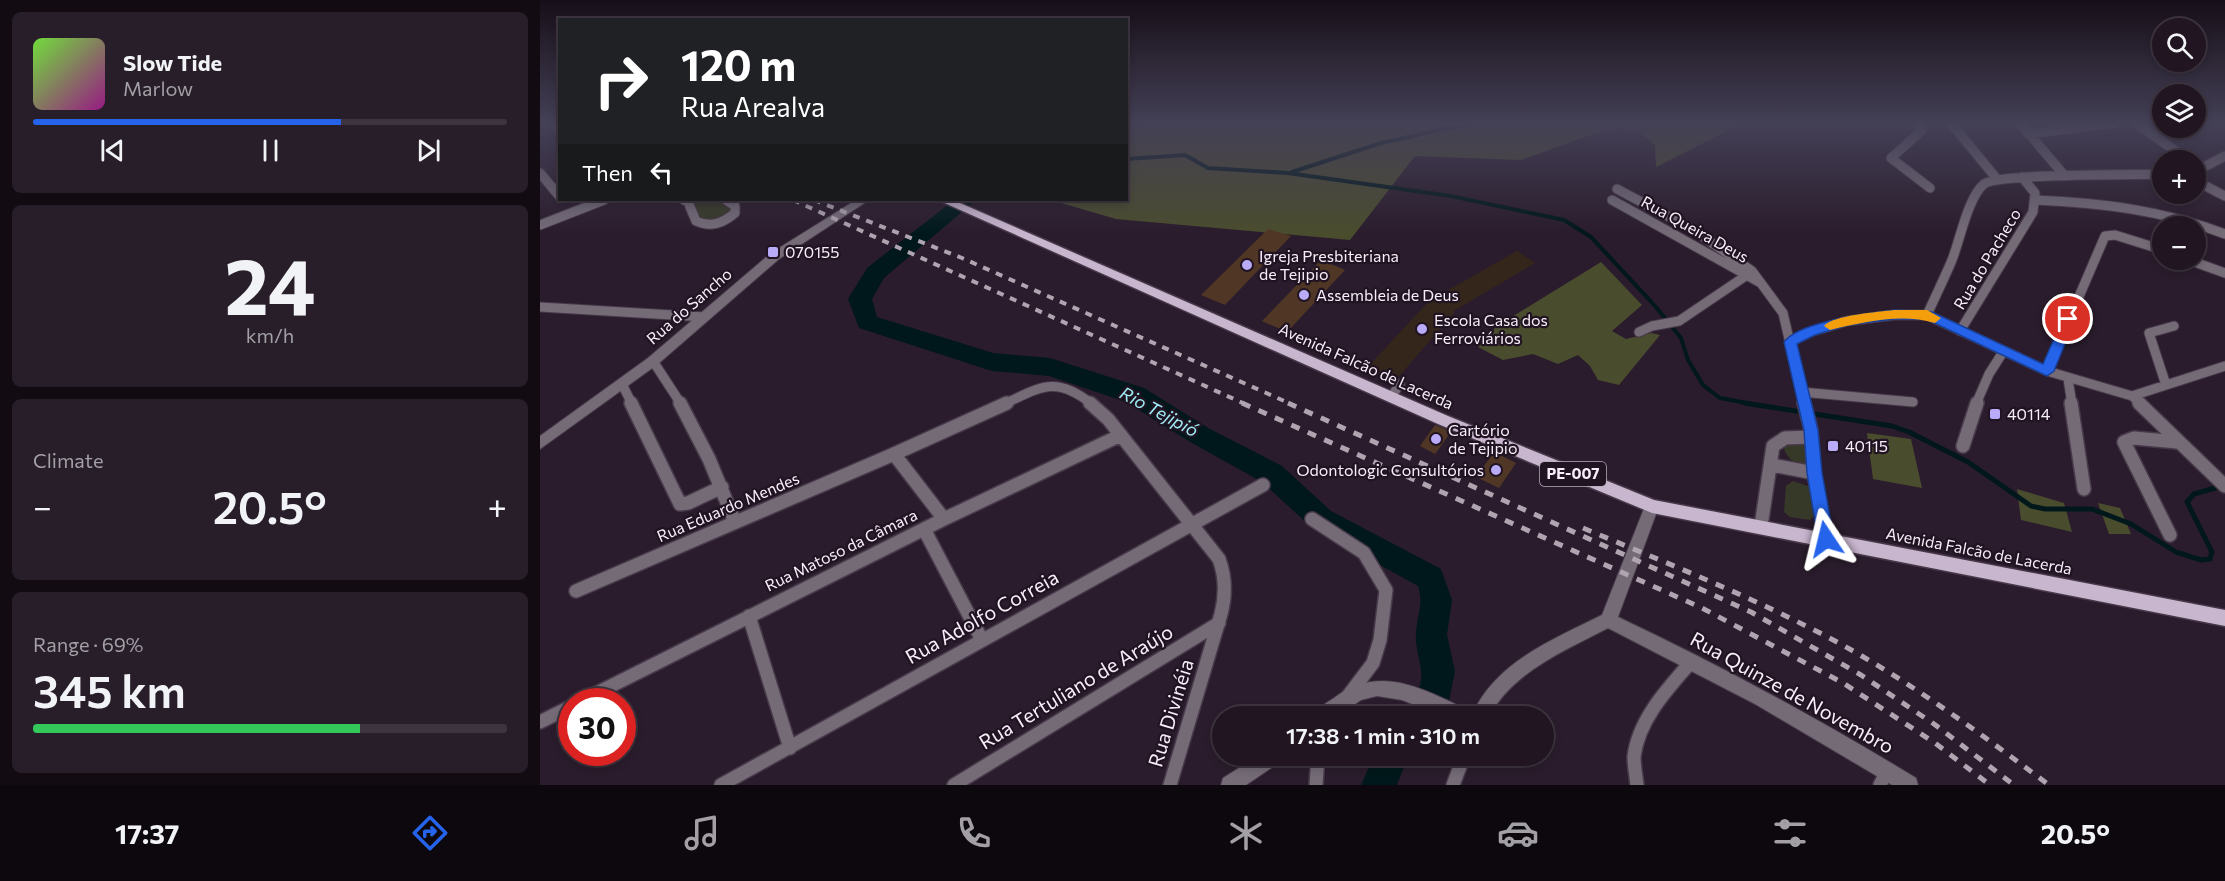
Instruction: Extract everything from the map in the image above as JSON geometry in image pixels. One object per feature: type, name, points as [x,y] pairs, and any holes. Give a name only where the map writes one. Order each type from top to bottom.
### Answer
[{"type":"main road","name":"Avenida Falcão de Lacerda","points":[[946,201],[1396,390],[1443,420],[1653,506],[2225,618]]},
{"type":"street","points":[[1892,160],[1930,188]]},
{"type":"street","points":[[1982,160],[1998,179]]},
{"type":"street","points":[[2051,160],[2064,175]]},
{"type":"street","points":[[540,173],[558,194]]},
{"type":"street","points":[[1927,315],[1952,260],[1976,193],[1984,184],[1998,179],[2022,177],[2152,174]]},
{"type":"street","points":[[2022,177],[2035,193],[2035,200],[2091,202],[2140,209],[2187,220],[2225,234]]},
{"type":"street","points":[[2206,186],[2225,196]]},
{"type":"street","name":"Rua Queira Deus","points":[[1617,189],[1692,230],[1762,284],[1783,313],[1811,433],[1814,473],[1826,539]]},
{"type":"street","name":"Rua Queira Deus","points":[[1612,200],[1749,274]]},
{"type":"street","name":"Rua do Pacheco","points":[[1960,331],[2034,212],[2035,200]]},
{"type":"street","points":[[563,201],[572,212]]},
{"type":"street","points":[[540,225],[601,201]]},
{"type":"street","points":[[686,201],[696,221],[707,225],[724,221],[735,213],[735,206],[728,201]]},
{"type":"street","name":"Rua do Sancho","points":[[540,443],[653,361],[775,256],[861,201]]},
{"type":"street","points":[[2047,371],[2077,299],[2093,270],[2105,236],[2110,234],[2152,247]]},
{"type":"street","points":[[2206,266],[2225,273]]},
{"type":"street","points":[[1639,332],[1684,318],[1749,274]]},
{"type":"street","points":[[540,307],[634,310],[705,317]]},
{"type":"street","points":[[1790,342],[1810,332],[1847,321],[1894,315],[1927,315],[2047,371],[2132,396],[2222,483]]},
{"type":"street","points":[[2166,385],[2149,333],[2174,326]]},
{"type":"street","points":[[1963,446],[1982,387],[1990,370],[2003,352]]},
{"type":"street","points":[[653,361],[698,431],[735,522]]},
{"type":"street","points":[[2132,396],[2225,366]]},
{"type":"street","points":[[2068,379],[2084,489]]},
{"type":"street","points":[[622,384],[676,501],[680,504],[688,503],[722,488]]},
{"type":"street","name":"Rua Eduardo Mendes","points":[[576,591],[894,454],[1033,391],[1053,385],[1074,393],[1096,407],[1121,435]]},
{"type":"street","points":[[1801,392],[1913,402]]},
{"type":"street","points":[[1761,526],[1772,465],[1773,446],[1779,439],[1811,433]]},
{"type":"street","name":"Rua Matoso da Câmara","points":[[607,688],[944,519],[1121,435]]},
{"type":"street","name":"Rua Divinéia","points":[[1121,435],[1219,559],[1225,572],[1226,598],[1170,785]]},
{"type":"street","points":[[2170,536],[2124,442],[2134,438],[2177,442]]},
{"type":"street","points":[[894,454],[944,519]]},
{"type":"street","points":[[1772,465],[1814,473]]},
{"type":"street","name":"Rua Adolfo Correia","points":[[721,785],[1263,485]]},
{"type":"street","points":[[1486,706],[1494,693],[1516,674],[1608,620],[1653,506]]},
{"type":"street","points":[[1312,519],[1364,553],[1386,590],[1380,640],[1373,663],[1346,699]]},
{"type":"street","points":[[924,529],[982,640]]},
{"type":"street","points":[[749,616],[790,748]]},
{"type":"street","name":"Rua Quinze de Novembro","points":[[1608,620],[1691,662],[1884,778],[1909,785]]},
{"type":"street","name":"Rua Tertuliano de Araújo","points":[[954,785],[1219,623]]},
{"type":"street","points":[[1638,785],[1634,767],[1640,734],[1667,689],[1691,662]]},
{"type":"street","points":[[1337,706],[1360,691],[1380,686],[1441,706]]},
{"type":"street","points":[[540,722],[558,713]]},
{"type":"street","points":[[1230,785],[1259,766]]},
{"type":"street","points":[[1316,785],[1317,766]]},
{"type":"street","points":[[1453,785],[1460,766]]},
{"type":"shaded area","name":"Escola Casa dos Ferroviários","points":[[1517,251],[1535,263],[1454,311],[1394,382],[1365,370],[1429,301]]},
{"type":"green space","points":[[1128,160],[1412,160],[1350,240],[1116,219],[1054,201],[1128,201]]},
{"type":"green space","points":[[1656,160],[1671,160],[1656,167]]},
{"type":"green space","points":[[682,201],[730,201],[733,215],[707,225]]},
{"type":"green space","points":[[1601,262],[1642,305],[1612,331],[1626,339],[1651,333],[1660,335],[1619,385],[1598,380],[1590,366],[1578,355],[1558,364],[1533,354],[1503,360],[1478,347],[1497,326]]},
{"type":"green space","points":[[1867,433],[1911,439],[1922,488],[1873,479]]},
{"type":"green space","points":[[1789,442],[1808,442],[1810,466],[1788,457],[1784,449]]},
{"type":"green space","points":[[1793,481],[1811,487],[1816,515],[1810,520],[1790,517],[1784,512],[1786,486]]},
{"type":"green space","points":[[2017,489],[2064,503],[2072,532],[2021,520]]},
{"type":"green space","points":[[2098,503],[2120,508],[2131,534],[2109,534]]},
{"type":"building","name":"Igreja Presbiteriana de Tejipio","points":[[1268,229],[1291,236],[1225,305],[1201,295]]},
{"type":"building","name":"Assembleia de Deus","points":[[1321,260],[1345,270],[1287,332],[1262,321]]},
{"type":"building","name":"Cartório de Tejipio","points":[[1435,425],[1451,432],[1435,454],[1420,446]]},
{"type":"building","name":"Odontologic Consultórios","points":[[1494,452],[1516,463],[1499,488],[1476,477]]},
{"type":"waterway","points":[[1193,160],[1208,168],[1288,173],[1451,196],[1564,220],[1591,237],[1656,307],[1681,338],[1688,360],[1703,385],[1720,398],[1752,404]]},
{"type":"waterway","points":[[1292,172],[1330,160]]},
{"type":"waterway","name":"Rio Tejipió","points":[[965,201],[875,273],[860,299],[867,322],[992,362],[1050,367],[1135,395],[1201,436],[1272,474],[1321,519],[1430,578],[1437,600],[1431,635],[1439,671],[1432,701],[1428,706]]},
{"type":"waterway","points":[[1744,403],[1892,426],[1909,432],[1968,462],[2031,506],[2045,509],[2092,509],[2131,524],[2176,552],[2201,560],[2210,559],[2212,552],[2187,502],[2194,494],[2222,486]]},
{"type":"waterway","name":"Rio Tejipió","points":[[1379,785],[1387,766]]},
{"type":"railway","points":[[795,201],[1245,404]]},
{"type":"railway","points":[[817,201],[962,258],[1291,404]]},
{"type":"railway","points":[[1242,403],[1702,608],[1843,683],[1935,743],[1990,785]]},
{"type":"railway","points":[[1288,403],[1751,612],[1861,675],[1934,724],[2014,785]]},
{"type":"railway","points":[[1583,528],[1743,596],[1837,642],[1919,692],[2049,785]]},
{"type":"slow traffic","points":[[1830,326],[1869,317],[1894,315],[1927,315],[1935,318]]},
{"type":"place","name":"070155","points":[[773,252]]},
{"type":"place","name":"Igreja Presbiteriana de Tejipio","points":[[1247,265]]},
{"type":"place","name":"Assembleia de Deus","points":[[1304,295]]},
{"type":"place","name":"Escola Casa dos Ferroviários","points":[[1422,329]]},
{"type":"place","name":"40114","points":[[1995,414]]},
{"type":"place","name":"Cartório de Tejipio","points":[[1436,439]]},
{"type":"place","name":"40115","points":[[1833,446]]},
{"type":"place","name":"Odontologic Consultórios","points":[[1496,470]]},
{"type":"route","points":[[1826,539],[1814,473],[1811,430],[1790,342],[1810,332],[1847,321],[1894,315],[1927,315],[2047,371],[2068,319]]}]
